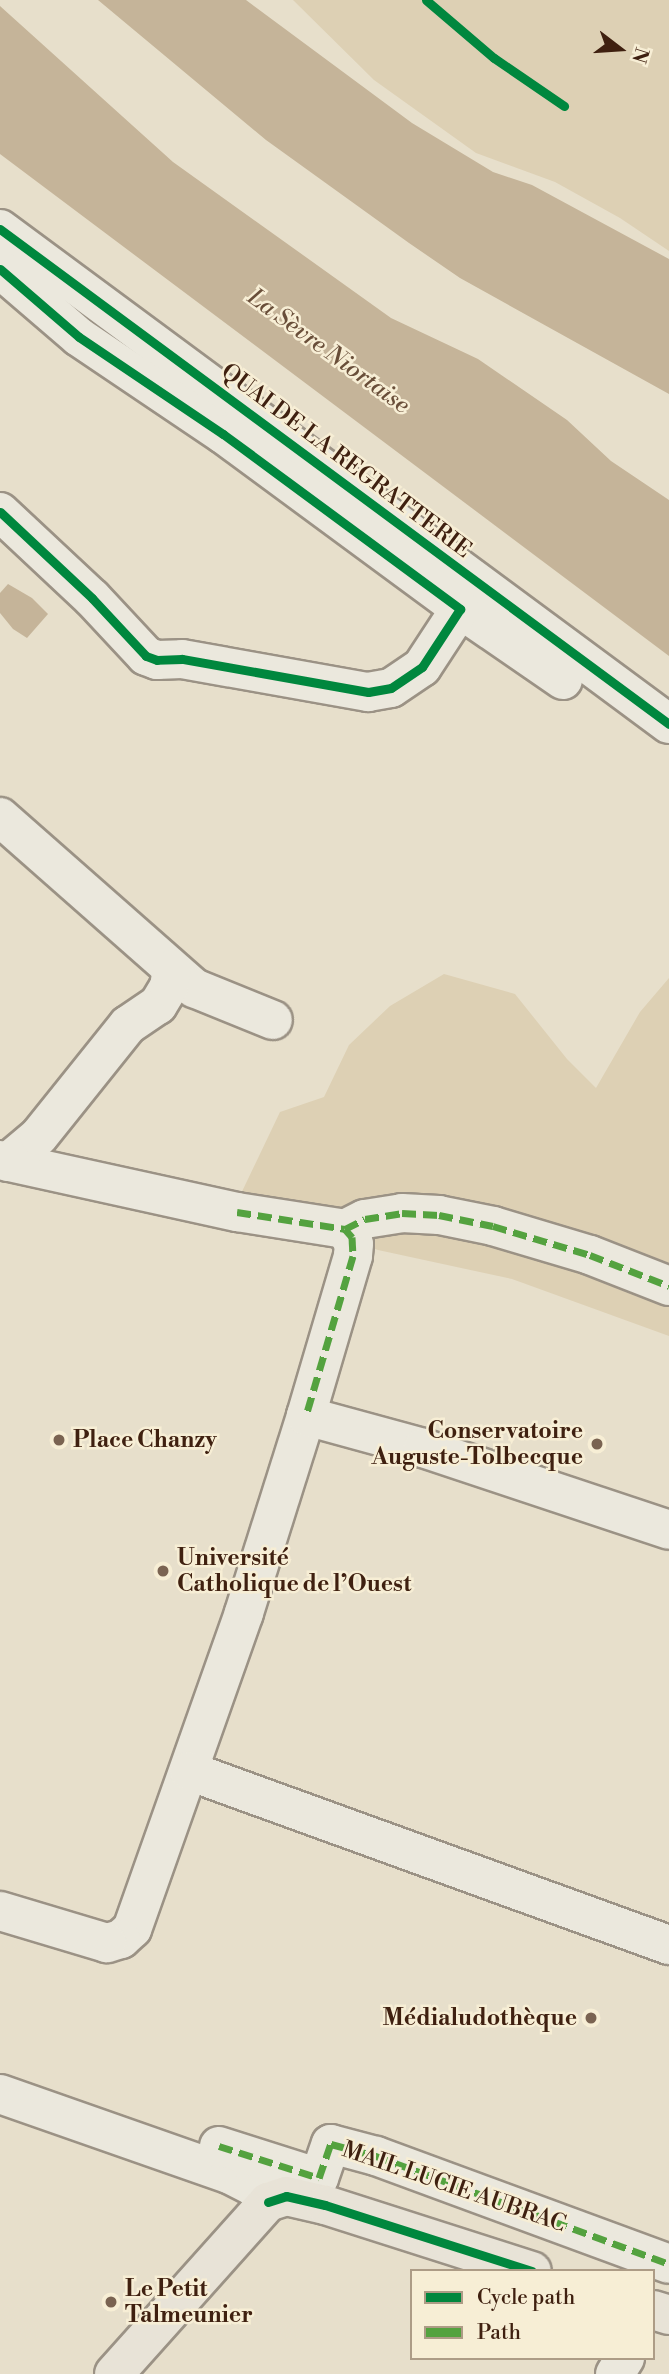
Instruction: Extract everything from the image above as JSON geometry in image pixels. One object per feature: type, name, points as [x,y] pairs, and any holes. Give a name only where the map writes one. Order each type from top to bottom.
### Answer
[{"type":"main road","points":[[114,2374],[268,2202],[286,2196],[325,2204],[526,2269]]},
{"type":"street","name":"QUAI DE LA REGRATTERIE","points":[[0,229],[669,724]]},
{"type":"street","points":[[0,269],[79,337],[223,434],[460,609],[563,680]]},
{"type":"street","points":[[0,512],[92,598],[146,656],[157,660],[182,659],[368,692],[391,688],[422,667],[460,609]]},
{"type":"street","points":[[0,817],[194,988],[273,1020]]},
{"type":"street","points":[[4,1161],[39,1136],[128,1026],[158,1005],[169,987],[172,969]]},
{"type":"street","points":[[4,1161],[237,1212],[345,1229],[365,1219],[402,1213],[439,1215],[493,1226],[578,1252],[669,1286]]},
{"type":"street","points":[[0,1911],[107,1943],[132,1930],[244,1613],[306,1416],[353,1256],[352,1237],[345,1229]]},
{"type":"street","points":[[306,1416],[423,1448],[669,1530]]},
{"type":"street","points":[[189,1771],[669,1945]]},
{"type":"street","points":[[0,2094],[229,2174],[253,2186],[268,2202]]},
{"type":"street","name":"MAIL LUCIE AUBRAC","points":[[219,2146],[319,2178],[331,2144],[376,2156],[669,2263]]},
{"type":"shaded area","points":[[293,0],[669,0],[669,251],[620,218],[555,182],[476,153],[374,80]]},
{"type":"shaded area","points":[[444,974],[515,994],[567,1059],[596,1088],[640,1012],[669,978],[669,1336],[512,1279],[378,1250],[237,1202],[280,1112],[324,1097],[349,1045],[390,1006]]},
{"type":"water","points":[[98,0],[246,0],[412,123],[493,172],[532,185],[669,259],[669,394],[460,278],[409,243],[266,140]]},
{"type":"water","name":"La Sèvre Niortaise","points":[[0,6],[173,162],[391,318],[478,359],[567,420],[611,461],[669,500],[669,656],[0,154]]},
{"type":"water","points":[[8,584],[32,598],[48,614],[27,638],[13,629],[0,613],[0,593]]},
{"type":"marked path","points":[[237,1212],[345,1229],[352,1237],[353,1256],[306,1416]]},
{"type":"marked path","points":[[345,1229],[365,1219],[402,1213],[439,1215],[493,1226],[590,1255],[669,1286]]},
{"type":"marked path","points":[[219,2146],[319,2178],[331,2144],[376,2156],[669,2264]]},
{"type":"cycle path","points":[[426,0],[494,58],[564,106]]},
{"type":"cycle path","points":[[0,229],[669,724]]},
{"type":"cycle path","points":[[0,269],[79,337],[223,434],[460,609],[422,667],[391,688],[368,692],[182,659],[157,660],[146,656],[92,598],[0,512]]},
{"type":"cycle path","points":[[268,2202],[286,2196],[325,2205],[526,2269]]},
{"type":"place","name":"Place Chanzy","points":[[59,1440]]},
{"type":"place","name":"Conservatoire Auguste-Tolbecque","points":[[597,1444]]},
{"type":"place","name":"Université Catholique de l’Ouest","points":[[163,1571]]},
{"type":"place","name":"Médialudothèque","points":[[591,2018]]},
{"type":"place","name":"Le Petit Talmeunier","points":[[111,2302]]}]
